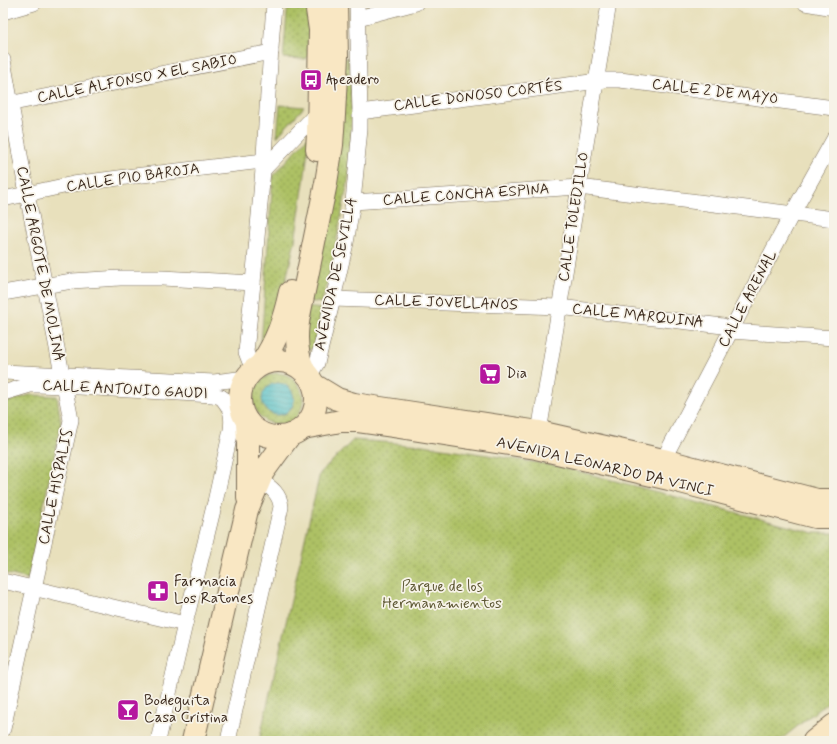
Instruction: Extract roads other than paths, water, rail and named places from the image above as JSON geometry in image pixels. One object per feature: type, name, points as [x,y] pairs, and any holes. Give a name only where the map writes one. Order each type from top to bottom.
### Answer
[{"type":"main road","points":[[247,510],[248,444],[245,417],[240,403],[240,392],[247,369],[269,353],[279,333],[285,315],[300,245],[317,150],[320,30],[316,3]]},
{"type":"main road","name":"AVENIDA DE SEVILLA","points":[[309,377],[299,357],[298,328],[332,145],[337,56],[336,3]]},
{"type":"main road","points":[[193,741],[247,510],[263,472],[296,432],[311,419],[316,408],[317,397],[309,377],[291,363],[271,361],[247,369]]},
{"type":"main road","name":"AVENIDA LEONARDO DA VINCI","points":[[309,377],[337,399],[354,404],[539,432],[663,460],[817,500],[834,500]]},
{"type":"main road","points":[[245,417],[256,430],[266,435],[278,437],[296,432]]},
{"type":"main road","name":"AVENIDA LEONARDO DA VINCI","points":[[296,432],[341,421],[358,421],[536,448],[669,479],[815,517],[834,517]]},
{"type":"main road","points":[[814,741],[834,725]]},
{"type":"street","points":[[3,12],[34,3]]},
{"type":"street","points":[[247,369],[274,3]]},
{"type":"street","points":[[358,10],[416,3]]},
{"type":"street","name":"CALLE TOLEDILLO","points":[[539,432],[609,3]]},
{"type":"street","points":[[813,4],[834,8]]},
{"type":"street","name":"AVENIDA DE SEVILLA","points":[[309,377],[317,363],[346,243],[353,202],[360,128],[358,10]]},
{"type":"street","name":"CALLE ALFONSO X EL SABIO","points":[[7,104],[271,52]]},
{"type":"street","name":"CALLE ARGOTE DE MOLINA","points":[[3,60],[7,104],[27,194],[62,380]]},
{"type":"street","name":"CALLE 2 DE MAYO","points":[[596,81],[620,80],[834,108]]},
{"type":"street","name":"CALLE DONOSO CORTÉS","points":[[360,112],[596,81]]},
{"type":"street","points":[[263,166],[319,111]]},
{"type":"street","name":"CALLE ARENAL","points":[[663,460],[792,214],[834,139]]},
{"type":"street","name":"CALLE PIO BAROJA","points":[[3,199],[81,183],[134,176],[263,166]]},
{"type":"street","name":"CALLE CONCHA ESPINA","points":[[353,202],[579,187],[834,219]]},
{"type":"street","points":[[3,293],[72,281],[140,277],[253,283]]},
{"type":"street","name":"CALLE JOVELLANOS","points":[[333,299],[559,308]]},
{"type":"street","name":"CALLE MARQUINA","points":[[559,308],[723,326],[730,332],[834,338]]},
{"type":"street","name":"CALLE ANTONIO GAUDI","points":[[3,393],[62,380],[214,382],[247,369]]},
{"type":"street","name":"CALLE ANTONIO GAUDI","points":[[3,372],[62,380],[212,395],[221,397],[228,401],[245,417]]},
{"type":"street","name":"CALLE HISPALIS","points":[[3,729],[70,420],[62,380]]},
{"type":"street","points":[[158,741],[231,430],[232,415],[230,409],[221,397]]},
{"type":"street","points":[[226,448],[245,417]]},
{"type":"street","points":[[228,741],[281,507],[280,498],[269,486],[260,480]]},
{"type":"street","points":[[3,581],[185,624]]},
{"type":"water","points":[[275,383],[281,383],[291,390],[294,399],[293,405],[287,412],[281,415],[275,415],[265,408],[262,402],[262,396],[269,386]]},
{"type":"place","name":"Apeadero","points":[[311,80]]},
{"type":"place","name":"Dia","points":[[490,374]]},
{"type":"place","name":"Farmacia Los Ratones","points":[[158,591]]},
{"type":"place","name":"Bodeguita Casa Cristina","points":[[128,710]]},
{"type":"park label","name":"Parque de los Hermanamientos","points":[[442,596]]}]
